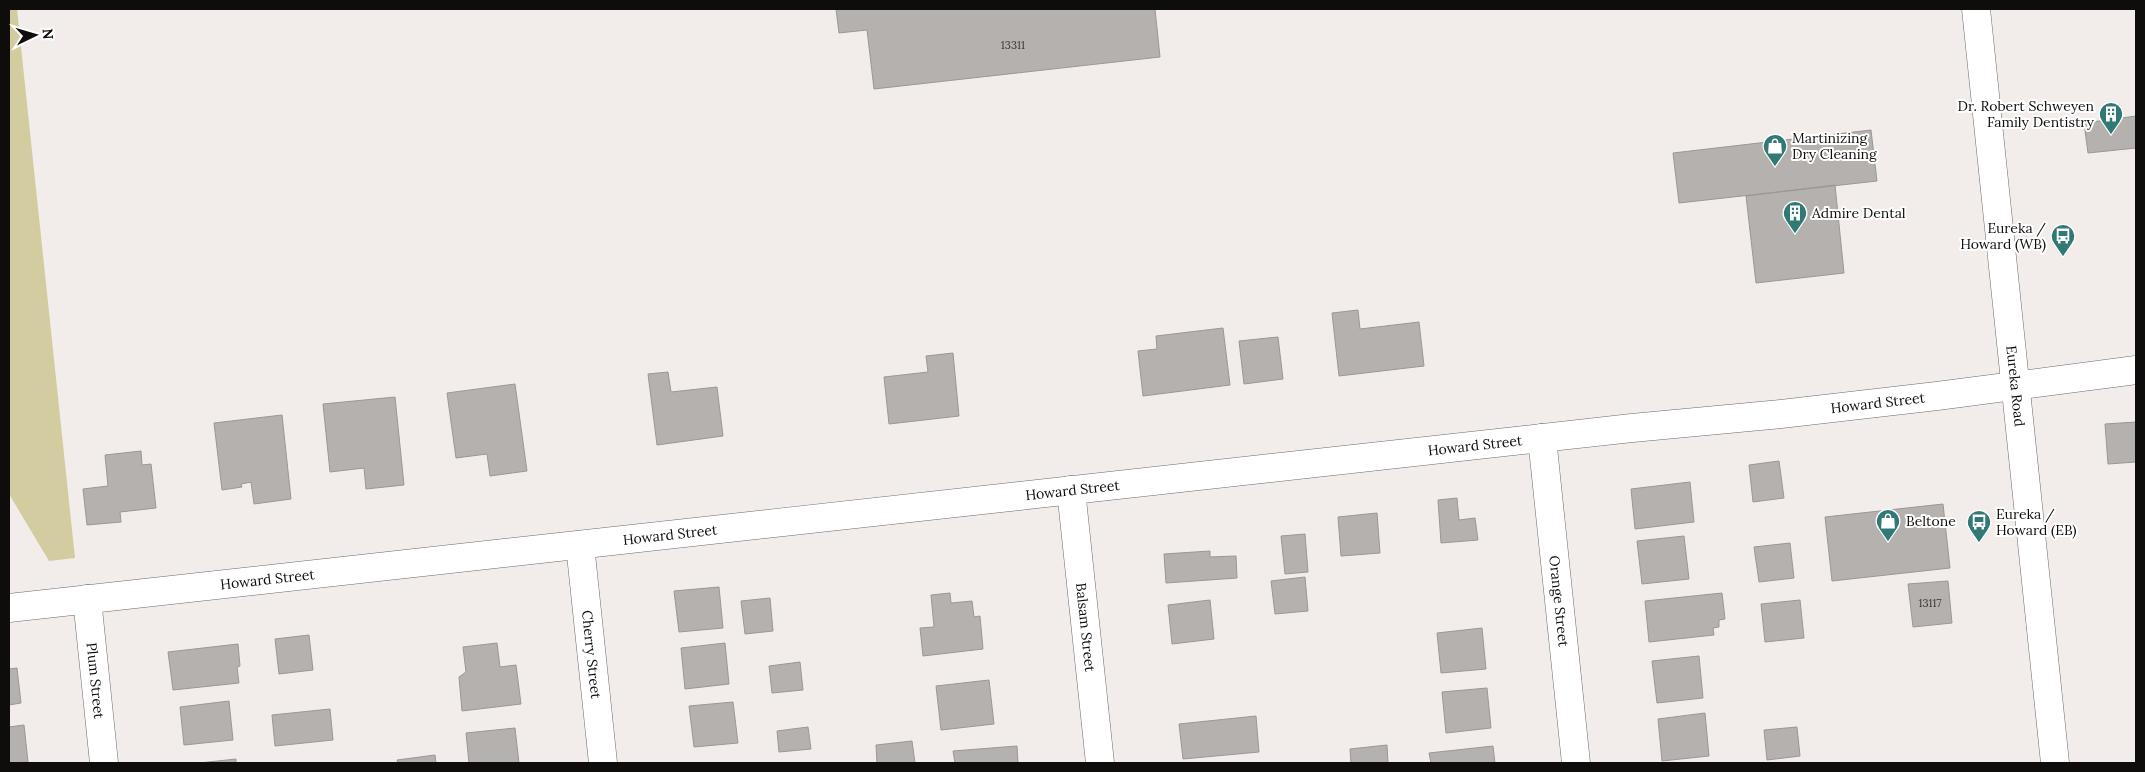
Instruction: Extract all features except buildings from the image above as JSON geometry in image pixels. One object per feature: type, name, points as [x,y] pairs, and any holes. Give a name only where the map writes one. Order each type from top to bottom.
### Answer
[{"type":"street","name":"Eureka Road","points":[[1976,9],[2055,763]]},
{"type":"street","name":"Howard Street","points":[[9,608],[1542,438],[1790,413],[2136,370]]},
{"type":"street","name":"Orange Street","points":[[1542,438],[1576,763]]},
{"type":"street","name":"Balsam Street","points":[[1071,490],[1100,763]]},
{"type":"street","name":"Cherry Street","points":[[580,545],[603,763]]},
{"type":"street","name":"Plum Street","points":[[87,600],[104,763]]},
{"type":"shaded area","points":[[9,9],[17,9],[75,558],[49,561],[9,494]]},
{"type":"place","name":"Dr. Robert Schweyen Family Dentistry","points":[[2111,135]]},
{"type":"place","name":"Martinizing Dry Cleaning","points":[[1775,167]]},
{"type":"place","name":"Admire Dental","points":[[1795,234]]},
{"type":"place","name":"Eureka / Howard (WB)","points":[[2063,257]]},
{"type":"place","name":"Beltone","points":[[1888,542]]},
{"type":"place","name":"Eureka / Howard (EB)","points":[[1979,543]]}]
